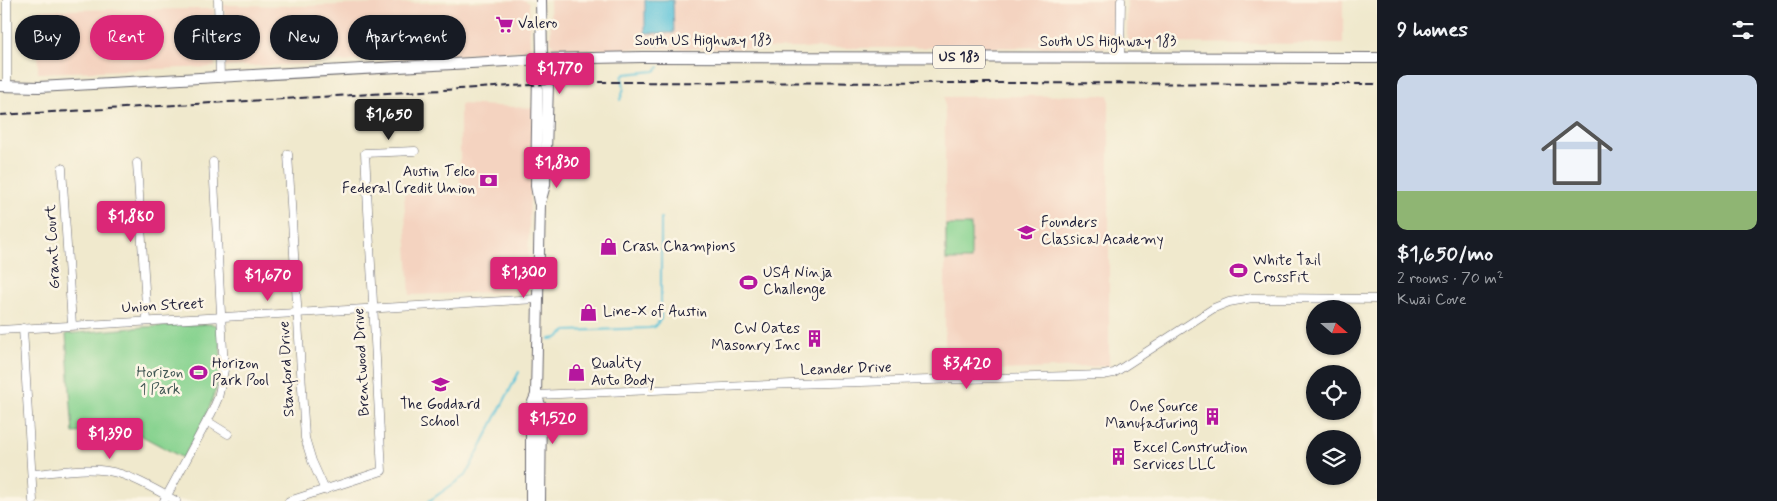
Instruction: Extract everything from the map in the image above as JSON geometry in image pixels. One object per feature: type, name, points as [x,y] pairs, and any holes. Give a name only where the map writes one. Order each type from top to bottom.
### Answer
[{"type":"main road","points":[[540,501],[541,407],[536,395],[536,299],[540,203],[536,186],[538,72],[542,59],[541,0]]},
{"type":"main road","name":"South US Highway 183","points":[[3,86],[39,88],[542,59],[773,56],[1377,58]]},
{"type":"main road","points":[[531,501],[531,406],[536,395]]},
{"type":"street","points":[[3,86],[7,0]]},
{"type":"street","points":[[218,0],[220,78]]},
{"type":"street","points":[[1120,0],[1120,57]]},
{"type":"street","name":"Brentwood Drive","points":[[288,501],[382,471],[365,154],[415,151]]},
{"type":"street","name":"Stanford Drive","points":[[288,154],[305,438],[310,456],[325,490]]},
{"type":"street","points":[[166,498],[218,398],[224,370],[213,162]]},
{"type":"street","points":[[137,163],[147,321]]},
{"type":"street","name":"Grant Court","points":[[62,168],[72,325]]},
{"type":"street","name":"Leander Drive","points":[[536,395],[792,384],[1103,375],[1114,373],[1214,308],[1228,302],[1252,298],[1377,299]]},
{"type":"street","name":"Union Street","points":[[0,330],[536,299]]},
{"type":"street","points":[[24,328],[33,501]]},
{"type":"street","points":[[207,422],[228,434]]},
{"type":"street","points":[[32,474],[90,470],[119,473],[133,478],[166,498],[176,501]]},
{"type":"shaded area","points":[[524,0],[529,3],[530,50],[466,54],[466,15],[348,15],[348,60],[371,60],[225,67],[225,60],[260,60],[260,15],[224,15],[224,5],[306,6]]},
{"type":"shaded area","points":[[550,0],[1113,0],[1112,47],[557,49],[551,43]]},
{"type":"shaded area","points":[[1127,0],[1343,0],[1343,44],[1127,43]]},
{"type":"shaded area","points":[[214,9],[214,15],[174,15],[174,60],[215,60],[215,67],[38,73],[38,60],[80,60],[80,15],[38,15],[38,10]]},
{"type":"shaded area","name":"Founders Classical Academy","points":[[1109,95],[1109,366],[945,372],[945,97]]},
{"type":"shaded area","points":[[460,104],[533,108],[527,291],[410,295],[404,194],[460,191]]},
{"type":"green space","points":[[946,225],[971,225],[971,260],[946,260]]},
{"type":"green space","name":"Horizon 1 Park","points":[[216,325],[219,329],[221,359],[218,380],[211,404],[183,458],[129,429],[73,433],[66,334],[144,327]]},
{"type":"water","points":[[645,0],[673,0],[674,33],[645,33]]},
{"type":"waterway","points":[[659,35],[659,46]]},
{"type":"waterway","points":[[620,100],[624,88],[622,77],[625,74],[655,71],[659,67]]},
{"type":"waterway","points":[[550,339],[557,338],[566,331],[654,327],[661,319],[661,218]]},
{"type":"waterway","points":[[429,501],[466,475],[519,372]]},
{"type":"railway","points":[[0,115],[595,82],[1377,84]]},
{"type":"place","name":"Valero","points":[[504,24]]},
{"type":"place","name":"Austin Telco Federal Credit Union","points":[[489,181]]},
{"type":"place","name":"Founders Classical Academy","points":[[1027,232]]},
{"type":"place","name":"Crash Champions","points":[[608,247]]},
{"type":"place","name":"White Tail CrossFit","points":[[1239,270]]},
{"type":"place","name":"USA Ninja Challenge","points":[[749,282]]},
{"type":"place","name":"Line-X of Austin","points":[[589,312]]},
{"type":"place","name":"CW Oates Masonry Inc","points":[[814,338]]},
{"type":"place","name":"Horizon Park Pool","points":[[198,373]]},
{"type":"place","name":"Quality Auto Body","points":[[577,373]]},
{"type":"place","name":"The Goddard School","points":[[440,384]]},
{"type":"place","name":"One Source Manufacturing","points":[[1212,416]]},
{"type":"place","name":"Excel Construction Services LLC","points":[[1119,457]]}]
